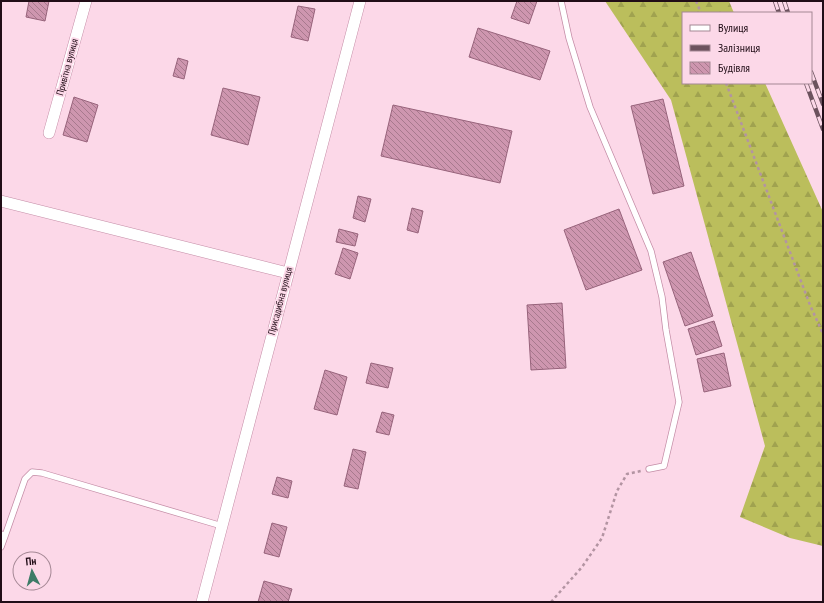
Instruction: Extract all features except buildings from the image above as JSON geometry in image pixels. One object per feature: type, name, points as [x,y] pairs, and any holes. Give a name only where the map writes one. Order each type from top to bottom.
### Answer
[{"type":"street","name":"Привітна вулиця","points":[[49,133],[86,1]]},
{"type":"street","name":"Присадибна вулиця","points":[[202,602],[360,1]]},
{"type":"street","points":[[1,201],[288,273]]},
{"type":"lane","points":[[561,1],[569,38],[590,107],[651,251],[662,297],[666,330],[679,402],[664,466],[649,469]]},
{"type":"lane","points":[[1,547],[3,535],[26,479],[32,472],[42,473],[222,526]]},
{"type":"path","points":[[696,1],[701,12]]},
{"type":"path","points":[[726,84],[810,305],[823,334]]},
{"type":"path","points":[[551,602],[582,567],[602,538],[617,491],[627,474],[649,469]]},
{"type":"green space","points":[[605,1],[729,1],[734,12],[682,12],[682,84],[765,84],[823,212],[823,546],[790,538],[740,517],[765,446],[671,100]]},
{"type":"railway","points":[[775,1],[779,12]]},
{"type":"railway","points":[[784,1],[788,12]]},
{"type":"railway","points":[[812,75],[823,104]]},
{"type":"railway","points":[[806,84],[823,129]]}]
